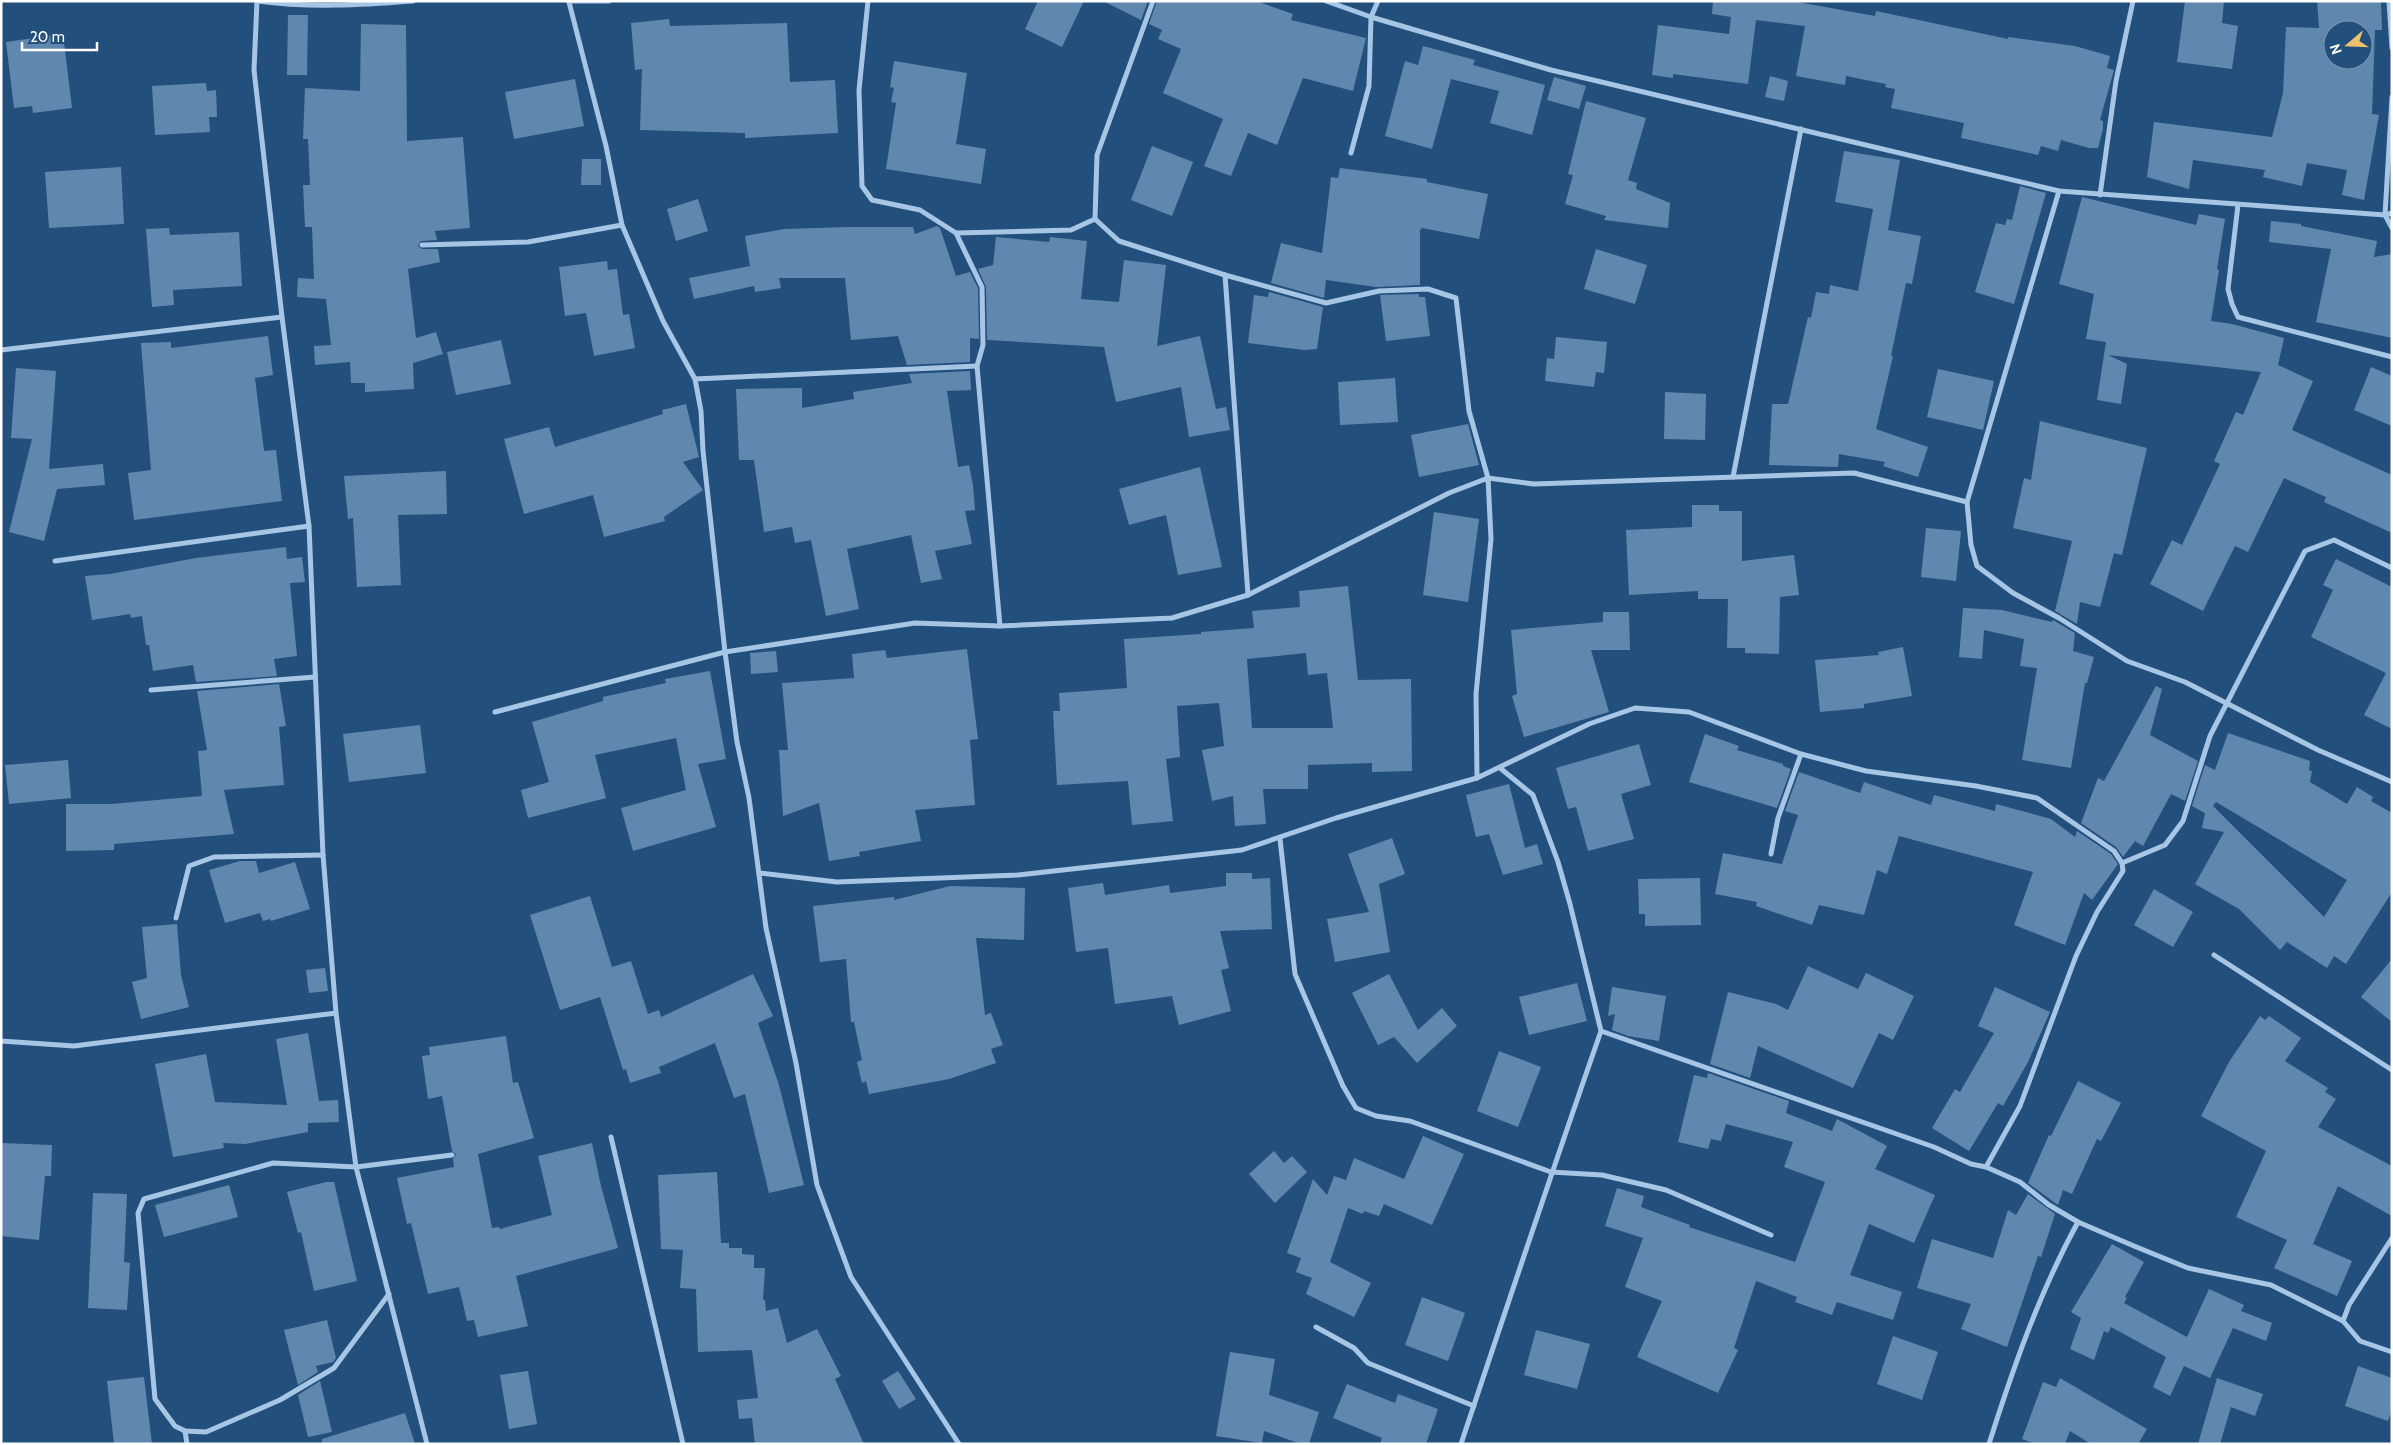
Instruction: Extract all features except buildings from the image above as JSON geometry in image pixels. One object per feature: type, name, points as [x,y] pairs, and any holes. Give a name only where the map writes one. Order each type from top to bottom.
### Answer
[{"type":"street","points":[[413,1],[340,7],[305,6],[258,1],[254,70],[282,316],[310,526],[323,855],[336,1013],[356,1167],[427,1444]]},
{"type":"street","points":[[609,1],[568,2],[606,146],[622,225],[664,321],[692,372],[701,411],[703,451],[725,652],[766,928],[796,1063],[817,1185],[851,1277],[959,1444]]},
{"type":"street","points":[[868,1],[859,90],[862,186],[872,200],[920,210],[956,233],[982,287],[983,345],[977,366],[1000,626]]},
{"type":"street","points":[[1153,1],[1097,155],[1096,219],[1120,241],[1225,275],[1326,303],[1378,291],[1428,289],[1456,298],[1469,411],[1488,478],[1491,539],[1476,694],[1476,778]]},
{"type":"street","points":[[1326,1],[1371,17],[1551,70],[2059,191],[2238,205],[2392,214]]},
{"type":"street","points":[[1351,152],[1369,86],[1371,17],[1378,1]]},
{"type":"street","points":[[2100,195],[2116,81],[2133,1]]},
{"type":"street","points":[[2390,1],[2392,48]]},
{"type":"street","points":[[2392,97],[2385,215],[2392,228]]},
{"type":"street","points":[[1733,477],[1801,129]]},
{"type":"street","points":[[2059,191],[1967,502],[1972,545],[1978,566],[2013,594],[2059,618],[2127,661],[2185,682],[2318,750],[2392,782]]},
{"type":"street","points":[[2238,205],[2228,289],[2238,317],[2392,357]]},
{"type":"street","points":[[956,233],[1071,230],[1096,219]]},
{"type":"street","points":[[422,245],[528,242],[622,225]]},
{"type":"street","points":[[1225,275],[1248,595]]},
{"type":"street","points":[[1,350],[282,316]]},
{"type":"street","points":[[694,379],[977,366]]},
{"type":"street","points":[[495,712],[725,652],[915,623],[1000,626],[1172,618],[1248,595],[1448,493],[1488,478],[1534,484],[1854,474],[1967,502]]},
{"type":"street","points":[[55,561],[310,526]]},
{"type":"street","points":[[2122,863],[2165,845],[2183,821],[2210,736],[2305,551],[2334,540],[2392,568]]},
{"type":"street","points":[[151,690],[315,677]]},
{"type":"street","points":[[759,872],[837,882],[1018,875],[1242,850],[1336,818],[1476,778],[1589,724],[1634,708],[1689,712],[1801,754],[1866,771],[1976,786],[2037,798],[2114,851],[2122,863],[2123,871],[2097,912],[2076,956],[2020,1106],[1986,1167]]},
{"type":"street","points":[[1771,854],[1778,818],[1801,754]]},
{"type":"street","points":[[1461,1444],[1535,1227],[1551,1172],[1601,1031],[1580,940],[1563,878],[1532,795],[1500,768]]},
{"type":"street","points":[[1280,838],[1295,974],[1343,1086],[1356,1108],[1376,1116],[1410,1121],[1551,1172],[1602,1175],[1666,1190],[1770,1235]]},
{"type":"street","points":[[176,918],[189,866],[214,857],[323,855]]},
{"type":"street","points":[[2214,955],[2392,1070]]},
{"type":"street","points":[[1,1040],[74,1046],[336,1013]]},
{"type":"street","points":[[1601,1031],[1934,1147],[1972,1164],[1986,1167],[2020,1182],[2049,1204],[2078,1222],[2188,1268],[2271,1285],[2343,1320],[2360,1341],[2392,1352]]},
{"type":"street","points":[[611,1137],[683,1444]]},
{"type":"street","points":[[389,1294],[334,1368],[280,1400],[206,1432],[184,1431],[175,1426],[155,1400],[138,1213],[144,1199],[273,1163],[356,1167],[452,1155]]},
{"type":"street","points":[[1989,1444],[2006,1390],[2055,1263],[2078,1222]]},
{"type":"street","points":[[2343,1320],[2349,1304],[2392,1238]]},
{"type":"street","points":[[1316,1327],[1354,1348],[1368,1363],[1474,1406]]},
{"type":"street","points":[[184,1431],[187,1444]]}]
